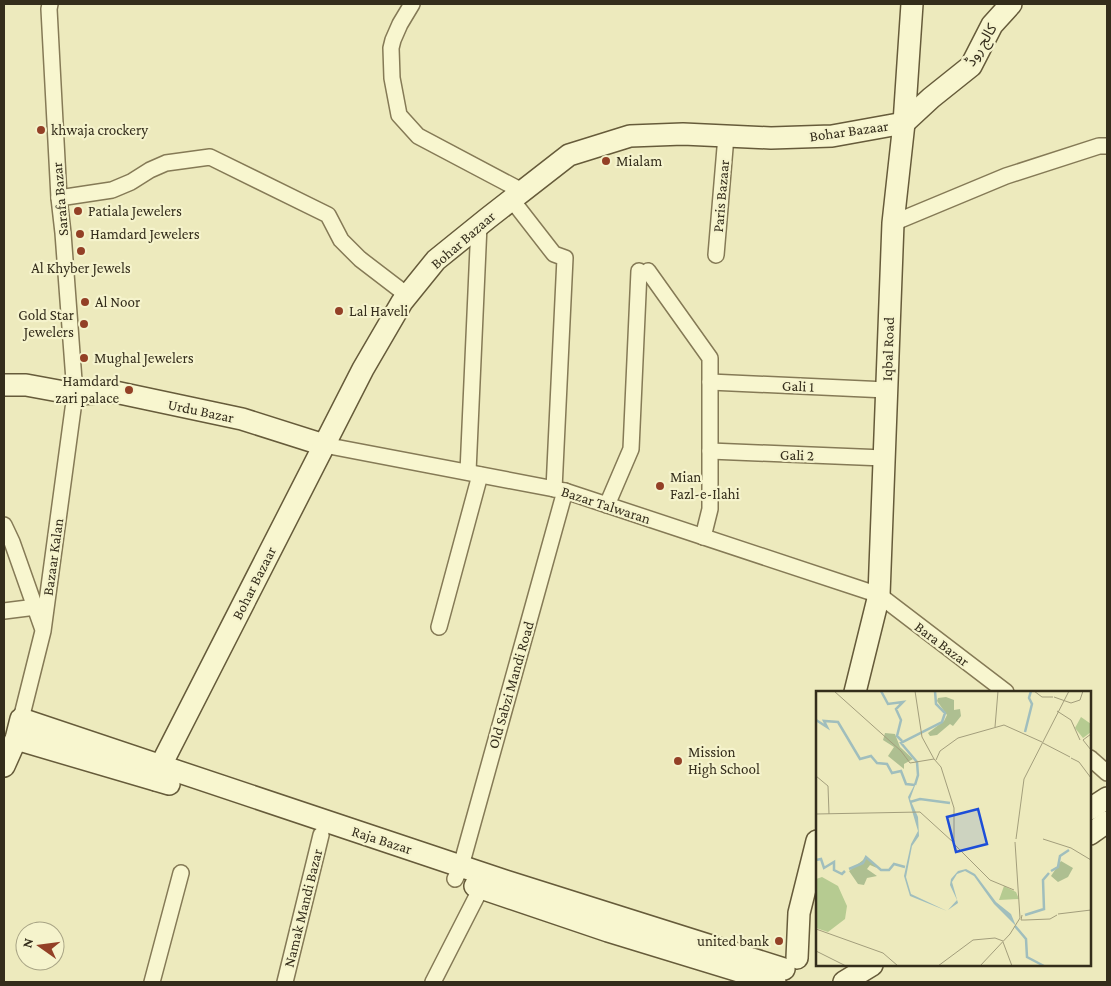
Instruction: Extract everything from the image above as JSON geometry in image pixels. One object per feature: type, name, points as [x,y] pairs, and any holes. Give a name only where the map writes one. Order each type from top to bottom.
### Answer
[{"type":"street","name":"Sarafa Bazar","points":[[50,4],[51,60],[59,198],[75,394]]},
{"type":"street","points":[[412,4],[397,30],[391,48],[392,78],[398,115],[418,136],[517,195]]},
{"type":"street","name":"Iqbal Road","points":[[855,691],[879,595],[893,223],[904,123],[912,4]]},
{"type":"street","name":"کالج روڈ","points":[[904,123],[931,98],[971,66],[992,25],[1011,4]]},
{"type":"street","name":"Bohar Bazaar","points":[[158,774],[363,369],[402,302],[436,260],[569,155],[630,136],[683,134],[771,138],[832,136],[904,123]]},
{"type":"street","name":"Paris Bazaar","points":[[716,255],[726,136]]},
{"type":"street","points":[[893,223],[1006,176],[1099,146],[1107,146]]},
{"type":"street","points":[[59,198],[112,190],[132,182],[150,170],[166,163],[210,156],[328,215],[341,240],[360,259],[407,295]]},
{"type":"street","name":"Old Sabzi Mandi Road","points":[[458,873],[560,490],[565,258],[554,254],[517,195]]},
{"type":"street","points":[[440,627],[474,474],[479,225]]},
{"type":"street","points":[[607,505],[631,449],[644,271],[710,358],[710,509],[703,537]]},
{"type":"street","name":"Gali 1","points":[[710,382],[887,390]]},
{"type":"street","name":"Urdu Bazar","points":[[4,386],[26,385],[75,394],[115,392],[242,419],[324,445]]},
{"type":"street","name":"Bazaar Kalan","points":[[18,729],[44,631],[75,394]]},
{"type":"street","name":"Bazar Talwaran","points":[[324,445],[560,490],[879,595]]},
{"type":"street","name":"Gali 2","points":[[710,451],[884,458]]},
{"type":"street","points":[[4,525],[44,631]]},
{"type":"street","name":"Bara Bazar","points":[[879,595],[1005,691]]},
{"type":"street","points":[[4,611],[36,607]]},
{"type":"street","points":[[5,761],[18,729]]},
{"type":"street","name":"Raja Bazar","points":[[18,729],[458,873],[790,969]]},
{"type":"street","points":[[1091,759],[1107,772]]},
{"type":"street","points":[[158,774],[320,835],[458,873],[481,888],[608,931],[790,969],[799,913],[816,845]]},
{"type":"street","points":[[1091,807],[1107,798]]},
{"type":"street","points":[[1091,833],[1107,822]]},
{"type":"street","name":"Namak Mandi Bazar","points":[[285,982],[320,835]]},
{"type":"street","points":[[152,982],[181,873]]},
{"type":"street","points":[[434,982],[481,888]]},
{"type":"street","points":[[835,966],[844,982],[870,966]]},
{"type":"place","name":"khwaja crockery","points":[[41,130]]},
{"type":"place","name":"Mialam","points":[[606,161]]},
{"type":"place","name":"Patiala Jewelers","points":[[78,211]]},
{"type":"place","name":"Hamdard Jewelers","points":[[80,234]]},
{"type":"place","name":"Al Khyber Jewels","points":[[81,251]]},
{"type":"place","name":"Al Noor","points":[[85,302]]},
{"type":"place","name":"Lal Haveli","points":[[339,311]]},
{"type":"place","name":"Gold Star Jewelers","points":[[84,324]]},
{"type":"place","name":"Mughal Jewelers","points":[[84,358]]},
{"type":"place","name":"Hamdard zari palace","points":[[129,390]]},
{"type":"place","name":"Mian Fazl-e-Ilahi","points":[[660,486]]},
{"type":"place","name":"Mission High School","points":[[678,761]]},
{"type":"place","name":"united bank","points":[[779,941]]}]
